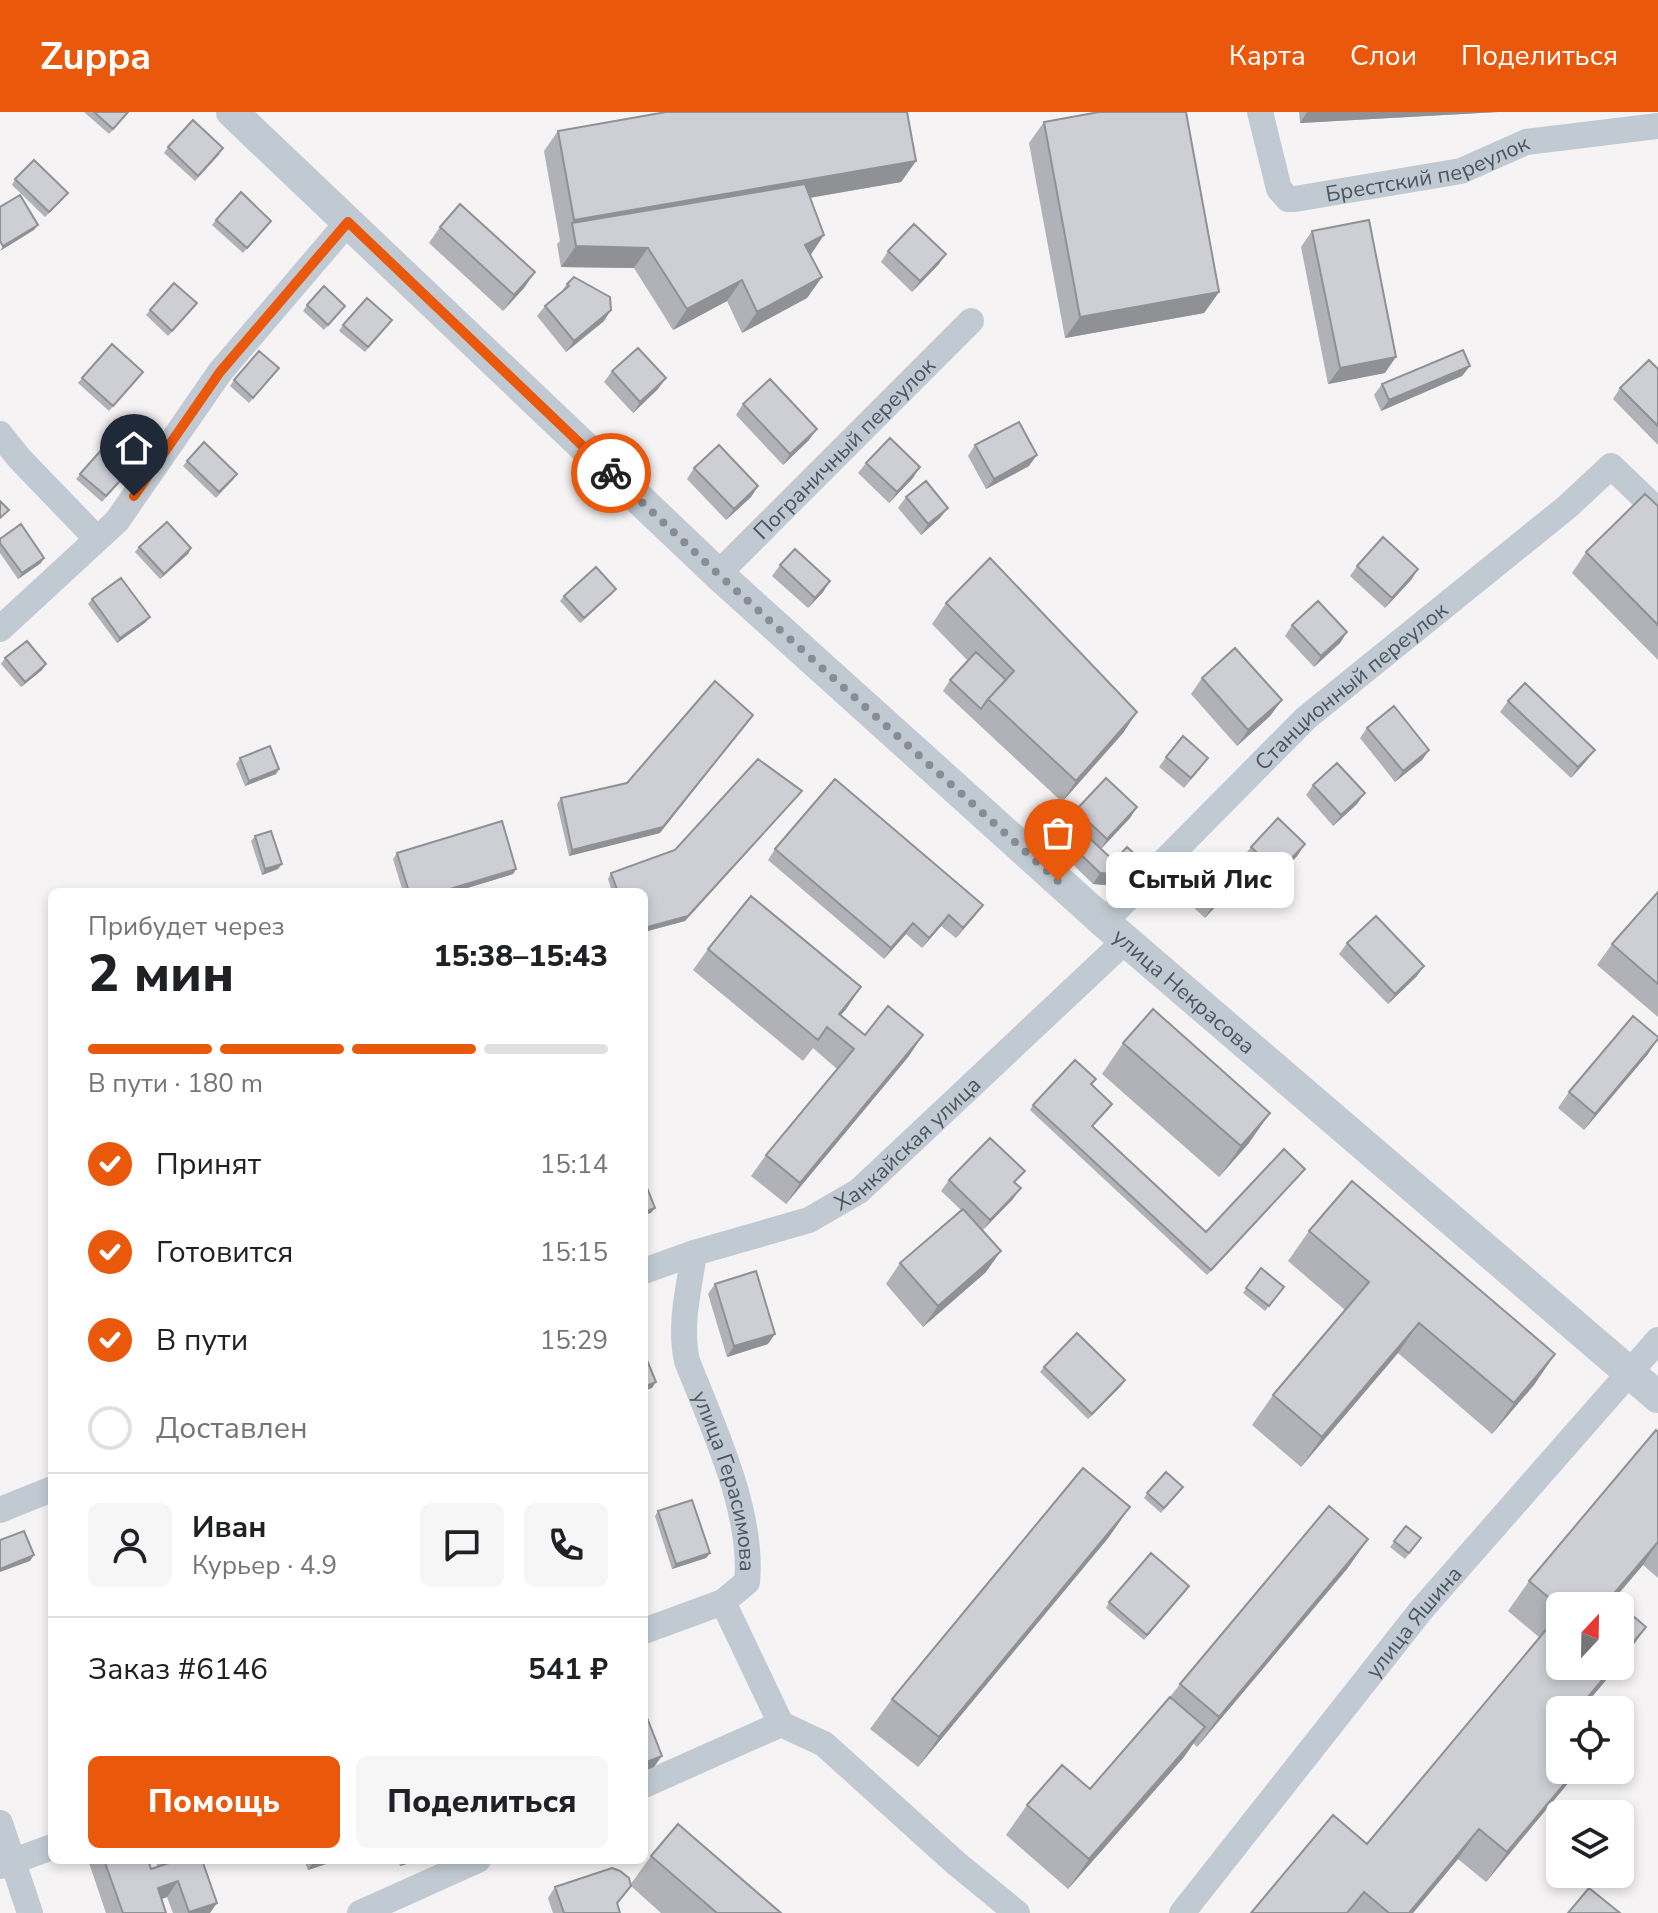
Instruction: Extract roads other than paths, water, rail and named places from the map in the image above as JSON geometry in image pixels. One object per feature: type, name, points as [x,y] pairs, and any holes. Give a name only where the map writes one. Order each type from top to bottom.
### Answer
[{"type":"street","name":"улица Некрасова","points":[[232,112],[718,574],[1115,932],[1658,1397]]},
{"type":"street","name":"Брестский переулок","points":[[1260,112],[1279,189],[1288,199],[1461,171],[1526,142],[1658,126]]},
{"type":"street","points":[[0,629],[117,521],[220,372],[348,222]]},
{"type":"street","name":"Пограничный переулок","points":[[718,574],[971,321]]},
{"type":"street","points":[[0,434],[97,539]]},
{"type":"street","name":"Станционный переулок","points":[[1115,932],[1306,718],[1567,507],[1611,466],[1658,511]]},
{"type":"street","name":"Ханкайская улица","points":[[648,1270],[809,1220],[859,1191],[1115,932]]},
{"type":"street","name":"улица Герасимова","points":[[694,1253],[682,1328],[683,1344],[732,1474],[749,1561],[747,1582],[723,1602],[781,1724]]},
{"type":"street","name":"улица Яшина","points":[[1182,1913],[1422,1609],[1658,1340]]},
{"type":"street","points":[[0,1510],[48,1491]]},
{"type":"street","points":[[648,1630],[723,1602]]},
{"type":"street","points":[[648,1783],[781,1724],[824,1744],[957,1864],[1017,1913]]},
{"type":"street","points":[[0,1823],[7,1863],[30,1913]]},
{"type":"street","points":[[7,1863],[48,1848]]},
{"type":"street","points":[[360,1913],[469,1864]]},
{"type":"place","name":"Сытый Лис","points":[[1058,881]]}]
